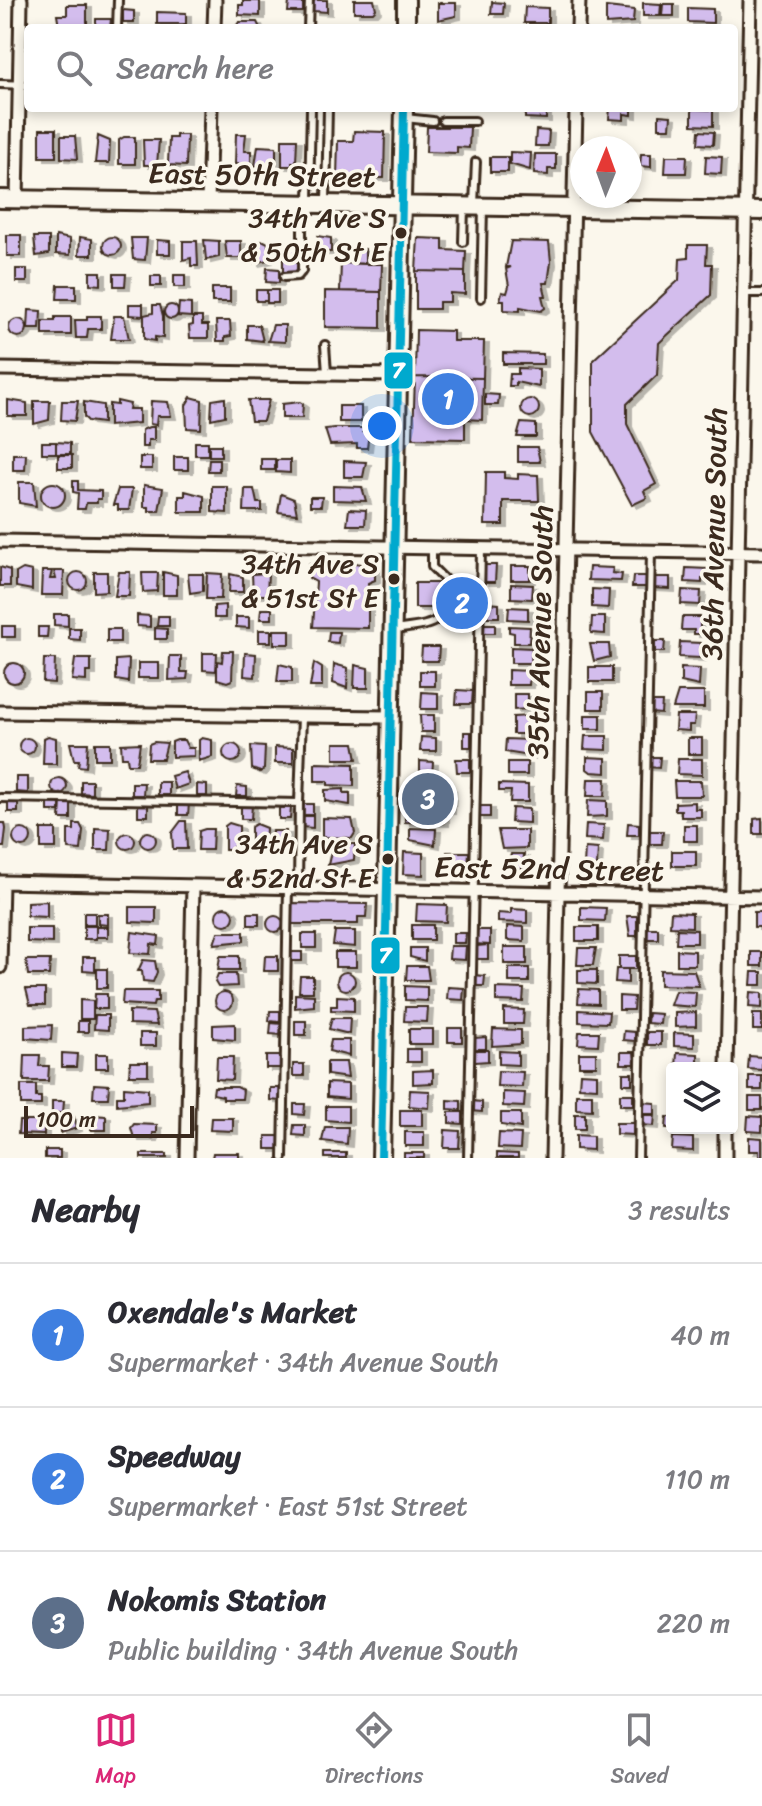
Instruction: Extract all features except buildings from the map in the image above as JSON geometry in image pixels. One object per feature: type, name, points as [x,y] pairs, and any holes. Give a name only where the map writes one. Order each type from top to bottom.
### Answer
[{"type":"street","points":[[8,200],[23,85],[21,0]]},
{"type":"street","points":[[214,24],[215,0]]},
{"type":"street","points":[[406,0],[406,24]]},
{"type":"street","points":[[578,24],[579,0]]},
{"type":"street","name":"36th Avenue South","points":[[727,1062],[743,293],[753,211],[750,0]]},
{"type":"street","points":[[208,201],[211,112]]},
{"type":"street","name":"35th Avenue South","points":[[552,1158],[576,112]]},
{"type":"street","points":[[381,1158],[404,113]]},
{"type":"street","name":"East 50th Street","points":[[8,200],[753,211]]},
{"type":"street","points":[[0,369],[396,375]]},
{"type":"street","points":[[0,541],[762,553]]},
{"type":"street","points":[[0,712],[389,717]]},
{"type":"street","points":[[0,967],[1,882]]},
{"type":"street","name":"East 52nd Street","points":[[1,882],[762,897]]},
{"type":"street","points":[[187,1158],[193,886]]},
{"type":"street","points":[[725,1134],[725,1158]]},
{"type":"lane","points":[[117,24],[118,0]]},
{"type":"lane","points":[[308,24],[309,0]]},
{"type":"lane","points":[[0,84],[23,85]]},
{"type":"lane","points":[[311,112],[312,204]]},
{"type":"lane","points":[[284,277],[301,275],[327,112]]},
{"type":"lane","points":[[404,113],[433,121]]},
{"type":"lane","points":[[443,121],[475,121]]},
{"type":"lane","points":[[476,162],[474,207],[481,298]]},
{"type":"lane","points":[[463,242],[474,207]]},
{"type":"lane","points":[[743,293],[762,293]]},
{"type":"lane","points":[[325,345],[328,374]]},
{"type":"lane","points":[[391,630],[426,625],[443,615],[446,608],[445,580],[432,567],[432,550]]},
{"type":"lane","points":[[468,1158],[471,892],[481,550]]},
{"type":"lane","points":[[638,1158],[651,552]]},
{"type":"lane","points":[[283,1158],[302,716]]},
{"type":"lane","points":[[0,798],[299,803]]},
{"type":"transit line","name":"7","points":[[381,1158],[404,112]]},
{"type":"place","name":"34th Ave S & 50th St E","points":[[401,233]]},
{"type":"place","name":"Oxendale's Market","points":[[448,399]]},
{"type":"place","name":"34th Ave S & 51st St E","points":[[394,579]]},
{"type":"place","name":"Speedway","points":[[462,603]]},
{"type":"place","name":"Nokomis Station","points":[[428,799]]},
{"type":"place","name":"34th Ave S & 52nd St E","points":[[388,859]]}]
